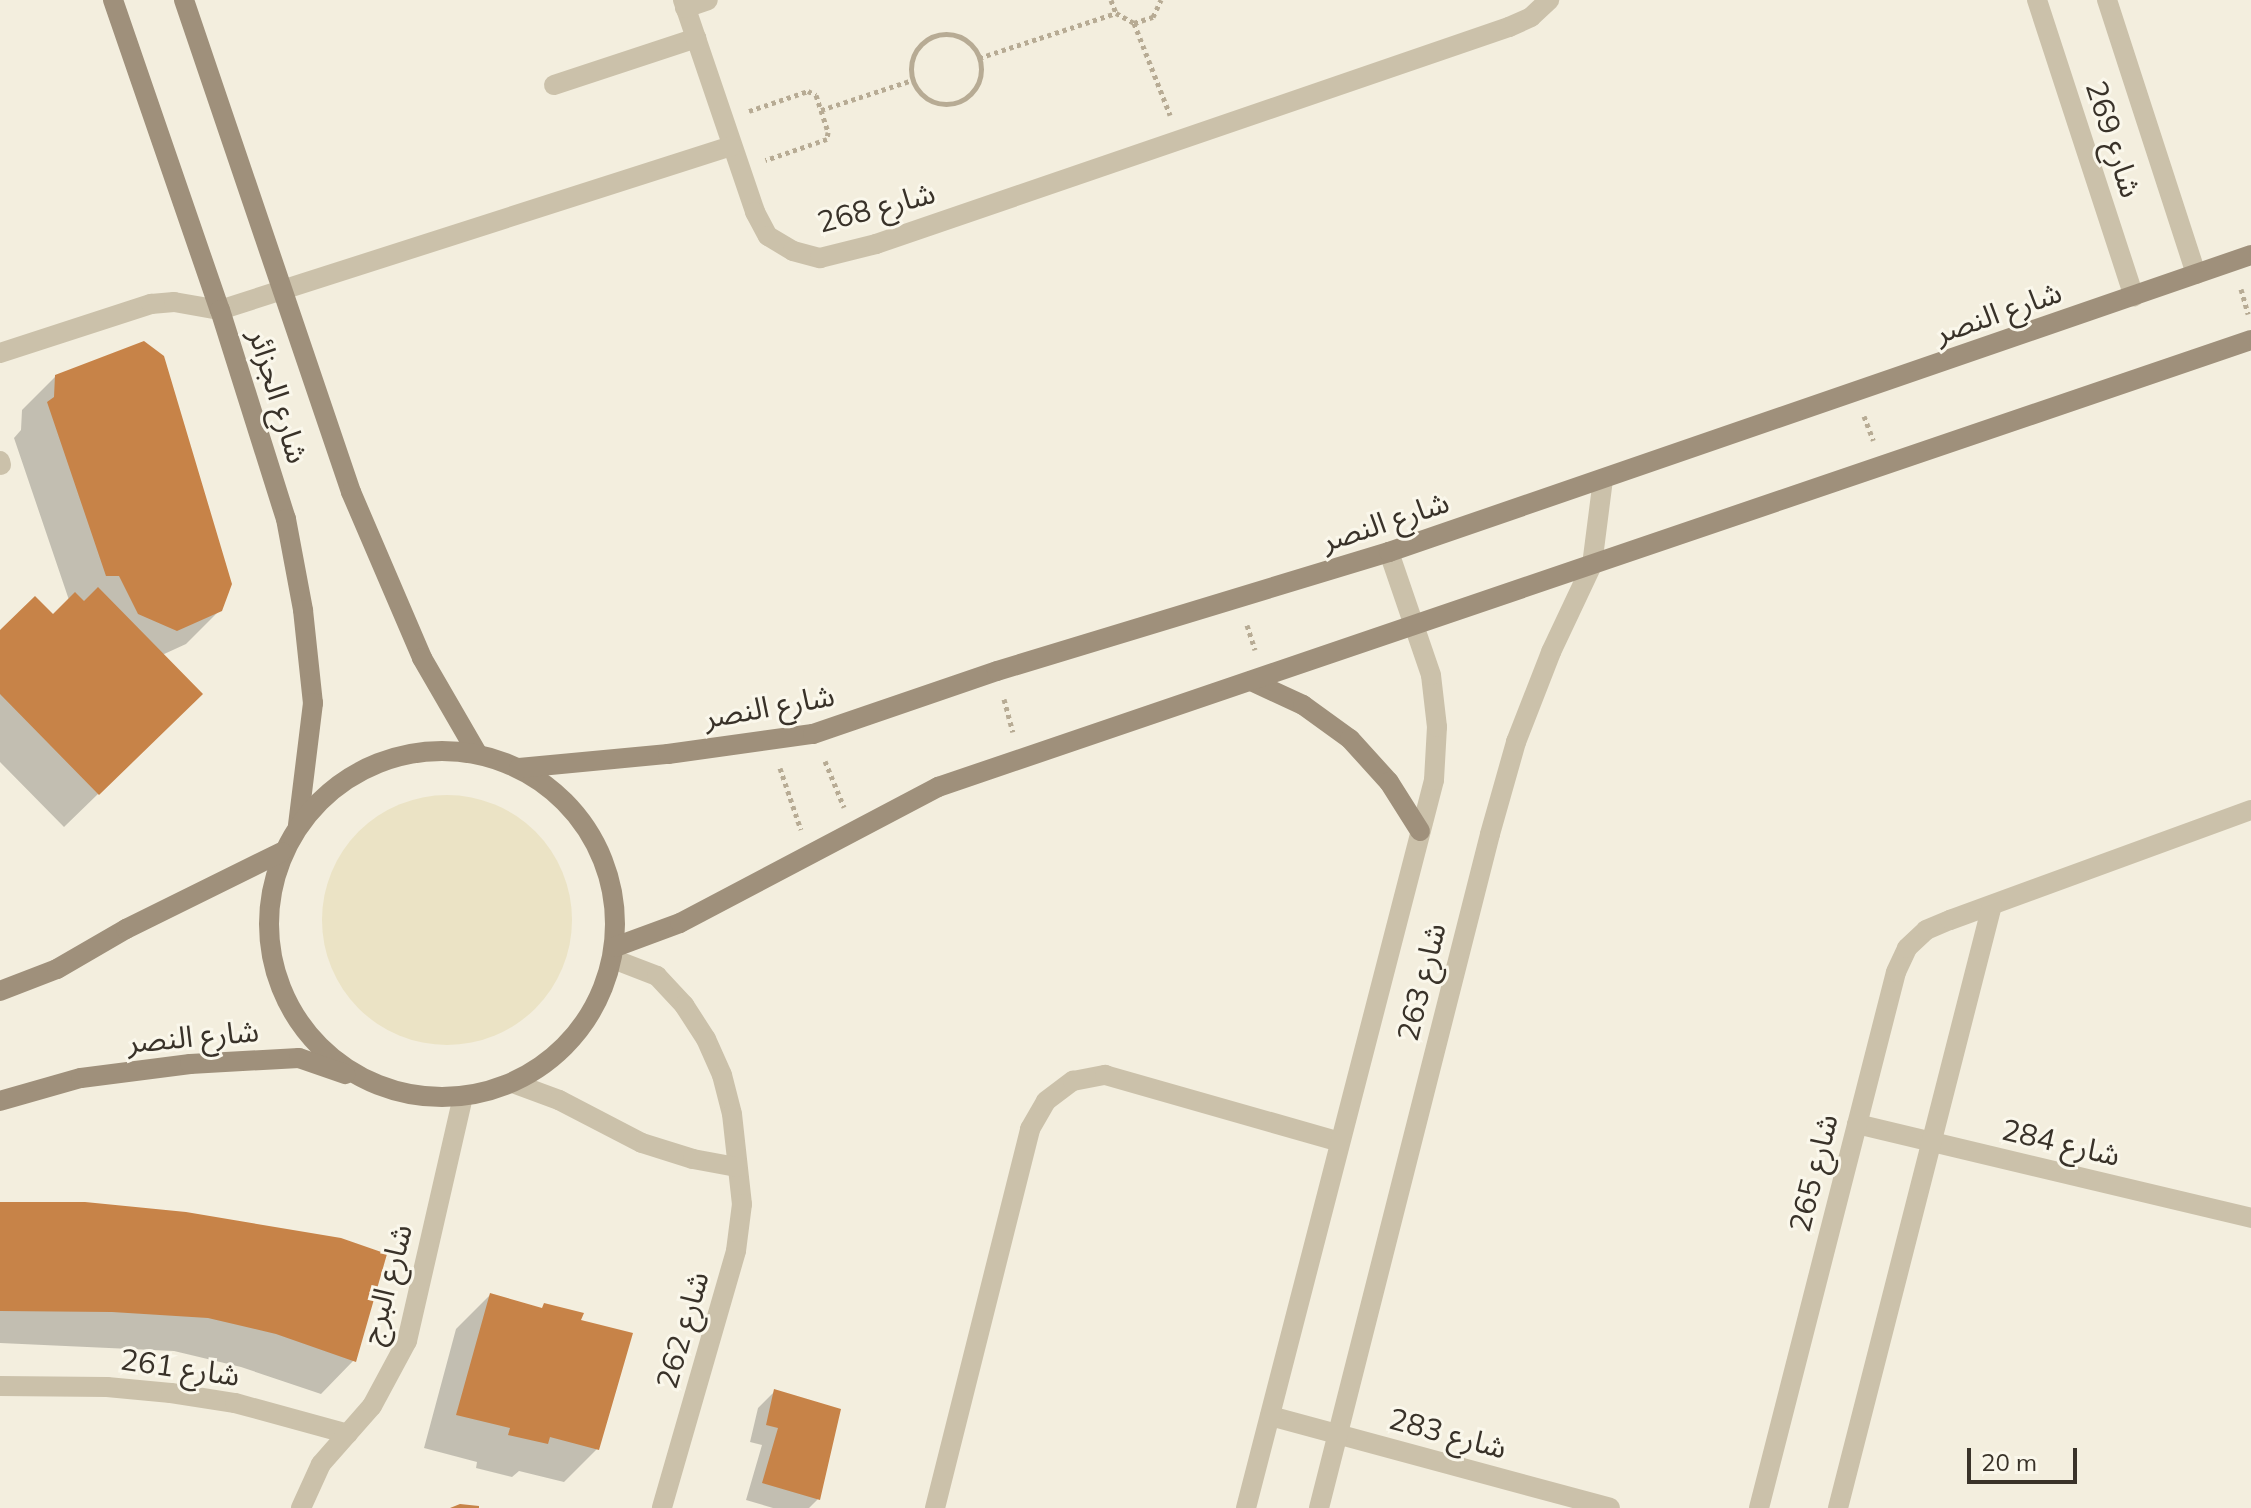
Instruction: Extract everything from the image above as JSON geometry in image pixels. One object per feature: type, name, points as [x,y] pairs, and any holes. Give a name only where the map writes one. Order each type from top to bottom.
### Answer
[{"type":"street","name":"شارع الجزائر","points":[[113,0],[220,310],[286,519],[303,610],[313,703],[298,825]]},
{"type":"street","name":"شارع الجزائر","points":[[184,0],[281,290],[363,519],[422,658],[477,753]]},
{"type":"street","points":[[684,4],[708,0]]},
{"type":"street","name":"شارع 268","points":[[684,4],[739,169],[768,236],[793,251],[820,258],[876,244],[1509,27],[1531,17],[1549,0]]},
{"type":"street","name":"شارع 269","points":[[2037,0],[2134,297]]},
{"type":"street","name":"شارع 269","points":[[2107,0],[2196,274]]},
{"type":"street","points":[[554,85],[696,38]]},
{"type":"street","points":[[0,353],[151,304],[174,302],[220,310],[731,146]]},
{"type":"street","name":"شارع النصر","points":[[519,768],[640,757],[813,734],[997,671],[1389,552],[2251,255]]},
{"type":"street","points":[[614,953],[680,923],[938,787],[2251,340]]},
{"type":"street","name":"شارع 263","points":[[1319,1508],[1516,742],[1551,652],[1592,565],[1603,479]]},
{"type":"street","name":"شارع 263","points":[[1246,1508],[1434,780],[1437,727],[1431,675],[1389,552]]},
{"type":"street","points":[[1257,679],[1303,705],[1350,739],[1389,782],[1420,831]]},
{"type":"street","points":[[437,750],[477,753],[519,768],[563,798],[596,842],[614,893],[614,953],[594,1010],[559,1053],[513,1083],[463,1097],[425,1097],[389,1089],[344,1069],[308,1036],[282,994],[269,948],[269,899],[282,852],[298,825],[325,794],[358,771],[383,760],[437,750]]},
{"type":"street","name":"شارع 265","points":[[1759,1508],[1896,972],[1907,948],[1926,930],[2251,810]]},
{"type":"street","points":[[0,991],[57,969],[126,929],[282,852]]},
{"type":"street","points":[[1838,1508],[1992,905]]},
{"type":"street","name":"شارع 262","points":[[614,953],[657,976],[684,1005],[706,1039],[722,1075],[732,1114],[742,1204],[736,1251],[662,1508]]},
{"type":"street","name":"شارع النصر","points":[[0,1101],[81,1078],[190,1064],[299,1058],[389,1089]]},
{"type":"street","points":[[935,1508],[1030,1129],[1046,1101],[1073,1081],[1105,1075],[1340,1142]]},
{"type":"street","points":[[513,1083],[559,1100],[642,1143],[736,1167]]},
{"type":"street","name":"شارع البرج","points":[[301,1508],[321,1464],[348,1434],[391,1375],[407,1341],[463,1097]]},
{"type":"street","name":"شارع 284","points":[[1857,1124],[2251,1218]]},
{"type":"street","name":"شارع 261","points":[[0,1386],[107,1387],[171,1393],[235,1403],[348,1434]]},
{"type":"street","name":"شارع 283","points":[[1270,1416],[1610,1508]]},
{"type":"path","points":[[1111,0],[1116,13],[1134,23],[1180,140]]},
{"type":"path","points":[[1134,23],[1153,17],[1161,0]]},
{"type":"path","points":[[979,58],[1116,13]]},
{"type":"path","points":[[948,34],[961,38],[979,58],[977,85],[957,103],[943,105],[930,101],[919,93],[912,80],[914,53],[934,36],[948,34]]},
{"type":"path","points":[[821,110],[912,80]]},
{"type":"path","points":[[722,120],[808,91],[816,95],[828,134],[825,141],[739,169]]},
{"type":"path","points":[[1856,392],[1881,466]]},
{"type":"path","points":[[1238,598],[1257,679]]},
{"type":"path","points":[[997,671],[1021,759]]},
{"type":"path","points":[[813,734],[853,830]]},
{"type":"path","points":[[771,740],[809,854]]},
{"type":"shaded area","points":[[435,795],[459,795],[495,804],[517,816],[544,841],[563,872],[570,896],[570,944],[563,968],[551,990],[526,1017],[483,1040],[459,1045],[435,1045],[399,1036],[377,1024],[350,999],[327,956],[322,932],[322,908],[331,872],[343,850],[368,823],[411,800]]},
{"type":"building","points":[[144,341],[164,356],[232,584],[222,611],[177,631],[138,614],[119,576],[106,576],[47,402],[54,397],[55,375]]},
{"type":"building","points":[[98,587],[203,694],[99,795],[0,694],[0,630],[35,596],[53,614],[75,592],[84,601]]},
{"type":"building","points":[[0,1202],[85,1202],[186,1212],[341,1238],[387,1254],[356,1362],[276,1334],[208,1318],[112,1312],[0,1311]]},
{"type":"building","points":[[490,1293],[542,1308],[544,1303],[584,1313],[581,1320],[633,1333],[599,1450],[550,1437],[548,1444],[508,1435],[510,1428],[456,1415]]},
{"type":"building","points":[[774,1389],[841,1409],[820,1500],[762,1483],[778,1428],[766,1425]]},
{"type":"building","points":[[460,1504],[479,1506],[479,1508],[450,1508]]}]
